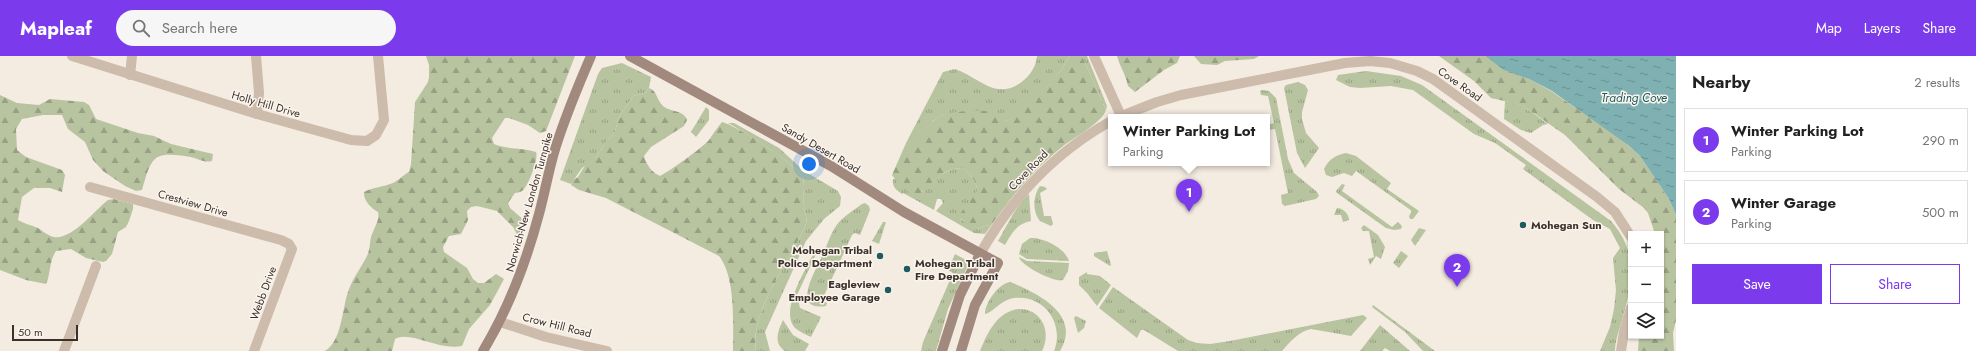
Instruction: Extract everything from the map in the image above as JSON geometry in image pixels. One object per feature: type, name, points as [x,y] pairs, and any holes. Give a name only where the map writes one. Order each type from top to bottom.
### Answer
[{"type":"main road","name":"Norwich-New London Turnpike","points":[[483,351],[500,322],[516,286],[528,253],[556,148],[574,95],[591,56]]},
{"type":"main road","name":"Sandy Desert Road","points":[[630,56],[831,166],[904,212],[998,263],[975,305],[961,351]]},
{"type":"main road","points":[[942,351],[960,296],[980,254]]},
{"type":"street","name":"Holly Hill Drive","points":[[72,56],[257,114],[351,140],[367,141],[376,135],[384,120],[378,56]]},
{"type":"street","points":[[130,75],[132,56]]},
{"type":"street","points":[[256,56],[259,93],[257,114]]},
{"type":"street","points":[[1094,56],[1119,114]]},
{"type":"street","name":"Cove Road","points":[[1125,114],[1181,95],[1345,63],[1370,61],[1402,66],[1417,71],[1439,83],[1596,197],[1615,212],[1628,232]]},
{"type":"street","name":"Cove Road","points":[[980,254],[1001,219],[1038,174],[1068,148],[1108,123]]},
{"type":"street","name":"Crestview Drive","points":[[90,187],[281,240],[289,244]]},
{"type":"street","name":"Webb Drive","points":[[254,351],[292,249],[289,244]]},
{"type":"street","points":[[64,351],[96,266]]},
{"type":"street","points":[[1621,351],[1628,321]]},
{"type":"street","name":"Crow Hill Road","points":[[500,322],[546,337],[607,351]]},
{"type":"green space","points":[[426,56],[575,56],[546,131],[540,133],[528,125],[505,118],[492,138],[494,144],[499,146],[526,149],[536,152],[537,155],[527,184],[522,191],[515,193],[508,203],[510,208],[525,221],[522,238],[519,238],[513,227],[497,211],[477,206],[471,207],[467,211],[468,220],[461,234],[449,236],[443,247],[444,252],[467,268],[473,279],[478,283],[484,283],[496,274],[504,279],[490,305],[469,329],[462,346],[444,346],[408,337],[401,337],[395,339],[392,351],[325,351],[335,340],[341,324],[348,292],[354,278],[367,256],[370,241],[378,220],[378,212],[368,204],[364,192],[393,183],[409,172],[411,164],[415,102],[428,82],[429,77],[429,65]]},
{"type":"green space","points":[[1037,56],[1070,56],[1062,69],[1043,92],[1013,117],[1005,122],[982,112],[943,115],[933,121],[916,141],[906,146],[906,143],[943,72],[955,69],[988,86],[997,89],[1005,89],[1014,86],[1027,78],[1034,66]]},
{"type":"green space","points":[[1070,56],[1082,56],[1106,110],[1099,120],[1062,147],[1041,165],[1014,195],[990,227],[987,225],[977,229],[969,229],[963,220],[957,218],[978,190],[972,177],[962,168],[943,173],[919,194],[907,191],[903,179],[895,179],[892,175],[906,143],[906,146],[916,139],[936,119],[946,114],[969,111],[985,111],[999,114],[1005,122],[1021,111],[1043,91],[1062,69]]},
{"type":"green space","points":[[1082,56],[1087,56],[1107,106],[1106,110]]},
{"type":"green space","points":[[1117,56],[1180,56],[1177,63],[1164,70],[1135,92],[1128,86]]},
{"type":"green space","points":[[1194,56],[1259,56],[1254,59],[1225,61],[1217,65],[1201,64]]},
{"type":"green space","points":[[1439,56],[1485,56],[1504,69],[1529,79],[1551,91],[1621,139],[1640,156],[1669,199],[1676,215],[1676,320],[1673,333],[1674,351],[1638,351],[1639,339],[1664,339],[1664,231],[1654,231],[1648,213],[1644,208],[1619,189],[1565,135],[1518,104],[1491,98],[1474,81]]},
{"type":"green space","points":[[622,63],[651,77],[649,88],[645,93],[633,96],[618,119],[615,132],[603,146],[596,158],[582,168],[571,184],[560,180],[598,74],[602,68]]},
{"type":"green space","points":[[1366,71],[1401,76],[1422,85],[1611,221],[1620,233],[1628,251],[1628,295],[1615,351],[1600,351],[1610,327],[1614,309],[1616,290],[1613,258],[1620,248],[1610,229],[1593,220],[1523,169],[1526,165],[1495,143],[1474,134],[1413,90],[1391,86],[1360,88],[1350,87],[1336,80],[1338,75]]},
{"type":"green space","points":[[1298,82],[1305,85],[1308,90],[1302,112],[1302,119],[1306,133],[1319,148],[1305,168],[1297,153],[1284,88],[1286,85]]},
{"type":"green space","points":[[649,88],[654,91],[663,106],[683,114],[687,120],[684,126],[651,147],[644,156],[650,168],[657,175],[660,176],[665,173],[700,148],[709,140],[722,122],[753,138],[791,165],[803,178],[804,208],[807,219],[806,224],[765,303],[759,319],[756,336],[756,351],[733,351],[731,288],[724,265],[719,256],[606,198],[579,190],[571,185],[573,180],[578,177],[586,164],[596,158],[603,146],[615,132],[618,119],[633,96],[645,93]]},
{"type":"green space","points":[[1260,91],[1269,91],[1276,98],[1288,159],[1294,173],[1317,192],[1319,196],[1316,199],[1285,206],[1282,204],[1281,195],[1288,193],[1275,129],[1270,130],[1270,124],[1274,123],[1268,96],[1261,95]]},
{"type":"green space","points":[[0,95],[17,103],[39,105],[50,99],[84,102],[89,105],[96,119],[138,133],[154,136],[171,144],[213,154],[212,161],[204,161],[178,155],[161,156],[156,158],[152,163],[142,190],[136,191],[125,186],[103,171],[93,160],[85,142],[68,129],[62,115],[43,115],[22,119],[16,129],[17,150],[26,157],[62,170],[65,175],[62,192],[50,188],[34,188],[22,197],[18,220],[38,228],[48,235],[61,237],[76,229],[108,200],[114,199],[133,204],[129,221],[126,227],[118,232],[112,254],[106,261],[103,262],[86,258],[71,249],[56,251],[52,259],[46,284],[26,280],[0,270]]},
{"type":"green space","points":[[1505,101],[1523,106],[1548,124],[1543,125],[1531,133],[1521,130],[1504,119]]},
{"type":"green space","points":[[706,107],[709,110],[709,120],[696,137],[691,132]]},
{"type":"green space","points":[[728,123],[734,123],[779,148],[804,171],[838,191],[841,197],[840,206],[824,219],[806,241],[765,332],[770,351],[756,351],[756,336],[759,319],[773,286],[806,224],[807,219],[804,208],[804,181],[799,172],[781,157],[757,140]]},
{"type":"green space","points":[[1346,153],[1356,156],[1391,183],[1387,189],[1419,211],[1413,219],[1410,219],[1409,216],[1412,211],[1356,171],[1352,176],[1344,173],[1332,177],[1326,175],[1324,169],[1328,163],[1336,156]]},
{"type":"green space","points":[[962,168],[972,177],[978,190],[960,219],[966,222],[967,226],[977,229],[987,225],[990,227],[985,234],[974,233],[936,211],[943,203],[941,199],[937,199],[934,210],[903,193],[902,194],[896,190],[893,184],[893,179],[903,179],[922,192],[930,183],[945,172]]},
{"type":"green space","points":[[1342,184],[1345,185],[1342,191],[1392,227],[1398,222],[1402,226],[1401,229],[1394,230],[1386,228],[1337,193],[1336,191]]},
{"type":"green space","points":[[1040,186],[1047,189],[1040,193],[1044,216],[1051,216],[1053,224],[1051,226],[1040,221],[1037,217],[1034,204],[1036,194]]},
{"type":"green space","points":[[1029,194],[1031,221],[1018,227],[1012,233],[1005,245],[998,241],[1016,210]]},
{"type":"green space","points":[[865,203],[869,206],[870,210],[860,235],[855,233],[852,235],[822,300],[827,303],[826,306],[815,306],[809,303],[807,297],[808,288],[832,233],[841,220]]},
{"type":"green space","points":[[1337,208],[1345,212],[1349,220],[1343,222],[1341,215],[1334,215]]},
{"type":"green space","points":[[883,222],[886,222],[879,244],[872,241]]},
{"type":"green space","points":[[1364,225],[1378,235],[1385,247],[1381,259],[1376,256],[1370,265],[1368,259],[1374,257],[1369,231],[1363,231],[1361,228]]},
{"type":"green space","points":[[1419,228],[1426,230],[1415,246],[1411,240]]},
{"type":"green space","points":[[1030,238],[1041,239],[1053,244],[1067,256],[1069,261],[1027,259],[1019,254],[1022,244]]},
{"type":"green space","points":[[815,251],[817,252],[797,295],[800,308],[821,317],[811,337],[795,328],[791,321],[790,311],[800,279]]},
{"type":"green space","points":[[1107,251],[1110,266],[1094,256],[1094,253]]},
{"type":"green space","points":[[1401,251],[1408,256],[1399,268],[1393,263]]},
{"type":"green space","points":[[955,254],[964,259],[968,265],[948,309],[936,351],[921,351],[923,342],[953,273],[948,270]]},
{"type":"green space","points":[[1019,257],[1027,261],[1069,263],[1068,271],[1063,280],[1053,279],[1032,269],[1021,261]]},
{"type":"green space","points":[[1087,272],[1087,274],[1100,276],[1111,285],[1097,306],[1079,285],[1079,277]]},
{"type":"green space","points":[[1010,282],[1033,292],[1044,299],[1054,307],[1061,316],[1065,327],[1065,338],[1060,351],[1054,351],[1057,341],[1057,331],[1054,321],[1043,306],[1034,301],[1025,298],[1009,299],[985,314],[987,305],[993,295],[1001,286]]},
{"type":"green space","points":[[1113,287],[1188,340],[1197,343],[1210,344],[1230,341],[1363,315],[1367,318],[1351,336],[1311,329],[1299,334],[1282,351],[1178,351],[1144,330],[1141,330],[1137,338],[1099,308]]},
{"type":"green space","points":[[1373,305],[1435,351],[1423,351],[1405,332],[1372,307]]},
{"type":"green space","points":[[1018,309],[1033,312],[1042,322],[1046,336],[1042,351],[980,351],[994,324],[1004,314]]},
{"type":"green space","points":[[1076,316],[1086,321],[1084,328],[1078,333],[1074,318]]},
{"type":"green space","points":[[783,320],[793,335],[809,344],[805,351],[785,351],[781,348],[778,337]]},
{"type":"green space","points":[[1380,325],[1410,351],[1390,351],[1385,348],[1382,351],[1360,351]]},
{"type":"water","name":"Trading Cove","points":[[1485,56],[1676,56],[1676,215],[1669,199],[1640,156],[1628,145],[1552,91],[1529,79],[1504,70]]},
{"type":"place","name":"Winter Parking Lot","points":[[1189,212]]},
{"type":"place","name":"Mohegan Sun","points":[[1523,225]]},
{"type":"place","name":"Mohegan Tribal Police Department","points":[[880,256]]},
{"type":"place","name":"Mohegan Tribal Fire Department","points":[[907,269]]},
{"type":"place","name":"Winter Garage","points":[[1457,287]]},
{"type":"place","name":"Eagleview Employee Garage","points":[[888,290]]}]
